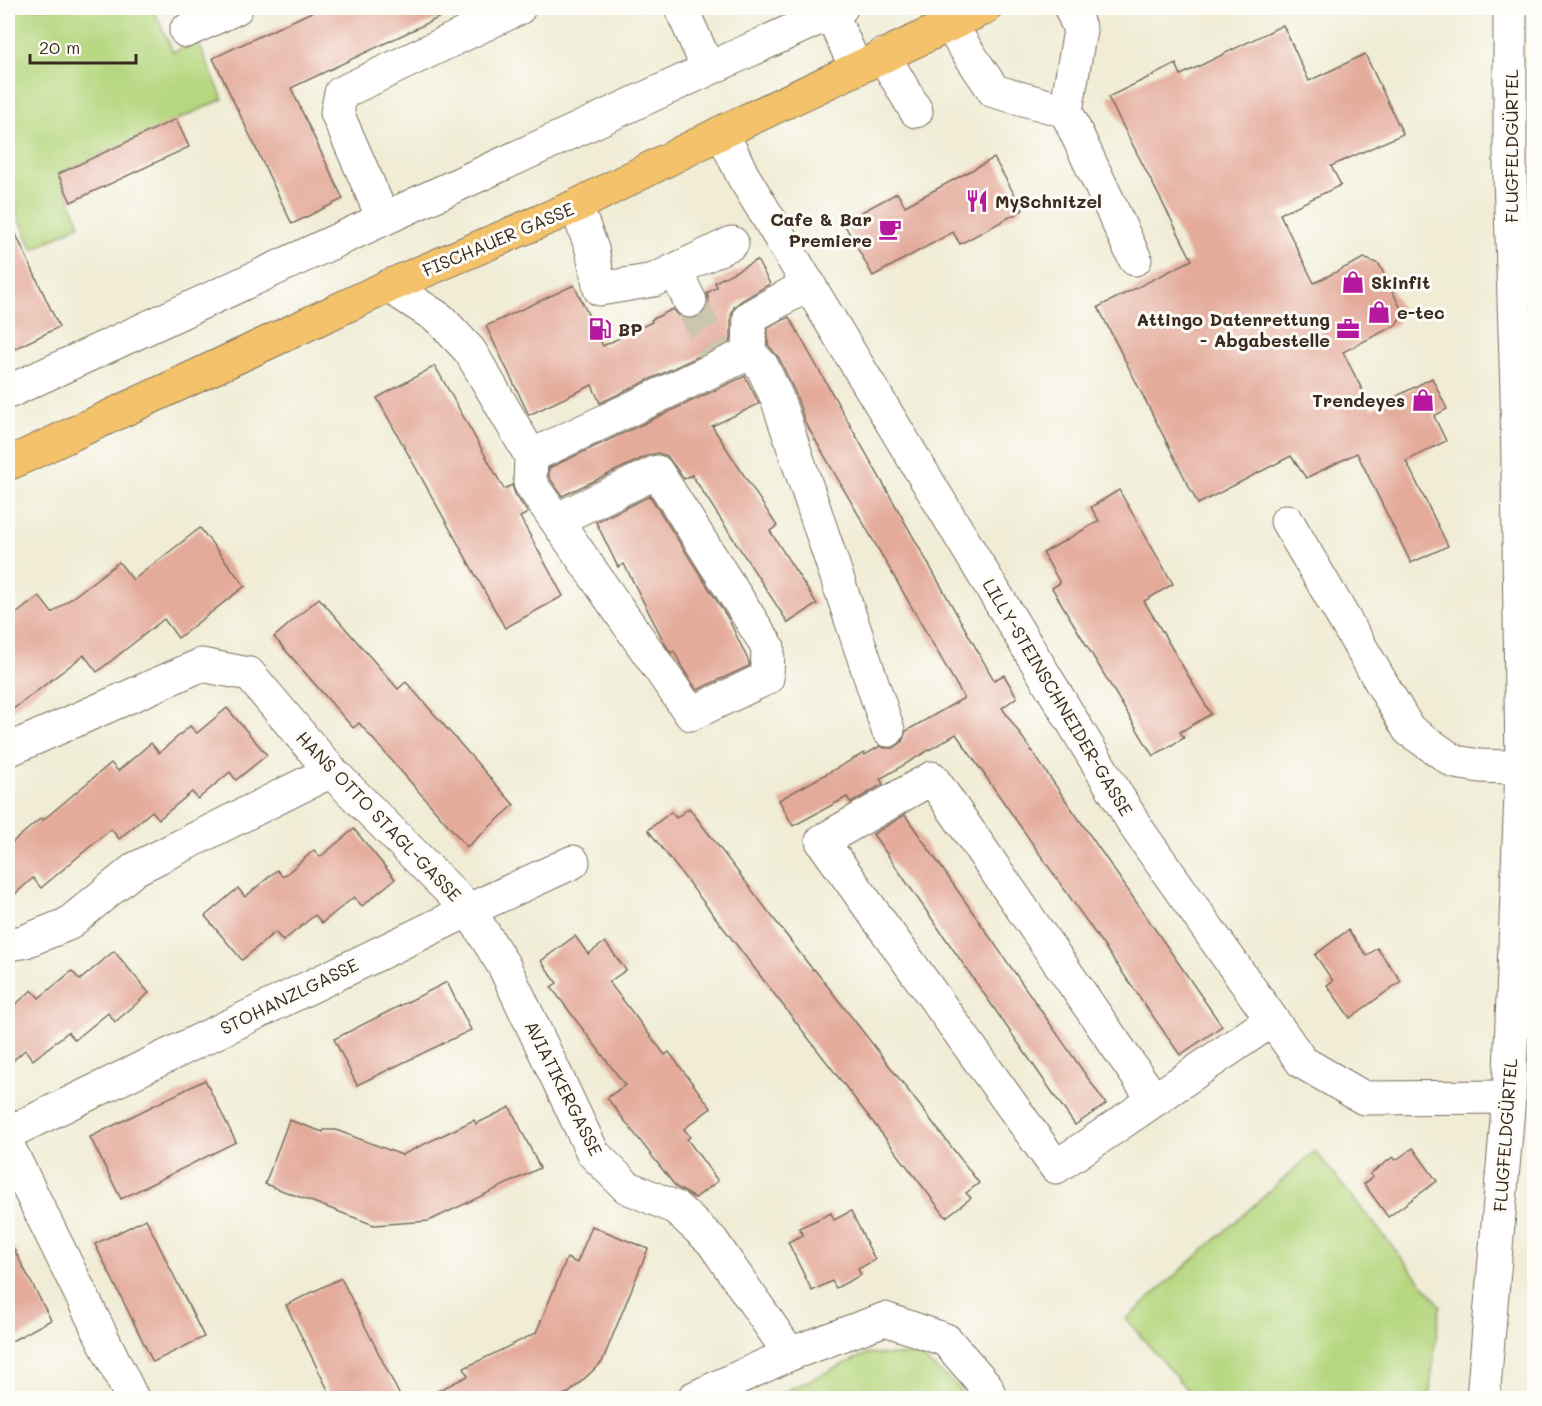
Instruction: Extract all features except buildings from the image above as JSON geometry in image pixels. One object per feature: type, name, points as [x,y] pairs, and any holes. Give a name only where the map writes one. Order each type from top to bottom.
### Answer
[{"type":"main road","name":"FISCHAUER GASSE","points":[[8,464],[389,286],[576,206],[722,132],[985,8]]},
{"type":"street","points":[[186,30],[237,8]]},
{"type":"street","points":[[383,218],[337,113],[341,93],[519,8]]},
{"type":"street","points":[[681,8],[708,68]]},
{"type":"street","points":[[1071,8],[1080,30],[1066,111],[1135,259]]},
{"type":"street","name":"FLUGFELDGÜRTEL","points":[[1484,1398],[1509,1097],[1528,768],[1525,364],[1510,176],[1510,8]]},
{"type":"street","points":[[8,389],[833,9],[870,61],[916,111]]},
{"type":"street","points":[[949,24],[994,91],[1066,111]]},
{"type":"street","name":"LILLY-STEINSCHNEIDER-GASSE","points":[[722,132],[743,176],[1138,830],[1302,1062],[1364,1098],[1509,1097]]},
{"type":"street","points":[[576,206],[592,249],[600,289],[654,280],[732,243]]},
{"type":"street","points":[[675,270],[690,301]]},
{"type":"street","points":[[531,456],[728,356],[750,317],[809,284]]},
{"type":"street","points":[[389,286],[440,319],[470,351],[531,456],[530,483],[691,714],[767,678],[768,647],[657,472],[556,520]]},
{"type":"street","points":[[728,356],[762,366],[777,398],[888,730]]},
{"type":"street","points":[[1287,521],[1409,730],[1455,762],[1479,766],[1528,768]]},
{"type":"street","name":"HANS OTTO STAGL-GASSE","points":[[8,750],[201,665],[249,674],[331,771],[469,910]]},
{"type":"street","points":[[8,944],[22,942],[69,924],[135,869],[331,771]]},
{"type":"street","points":[[1154,1100],[932,778],[822,841],[1056,1167],[1272,1020]]},
{"type":"street","name":"STOHANZLGASSE","points":[[8,1133],[573,862]]},
{"type":"street","name":"AVIATIKERGASSE","points":[[469,910],[504,966],[594,1154],[627,1187],[676,1208],[712,1241],[790,1354]]},
{"type":"street","points":[[8,1146],[132,1398]]},
{"type":"street","points":[[694,1398],[790,1354],[885,1319],[946,1340],[986,1386],[990,1398]]},
{"type":"green space","points":[[8,8],[153,8],[173,52],[198,42],[223,99],[58,174],[80,224],[33,250],[8,193]]},
{"type":"green space","points":[[1315,1151],[1440,1305],[1429,1398],[1194,1398],[1126,1319]]},
{"type":"green space","points":[[866,1354],[920,1356],[958,1387],[964,1398],[771,1398]]},
{"type":"tunnel","points":[[690,301],[714,350]]},
{"type":"place","name":"MySchnitzel","points":[[977,201]]},
{"type":"place","name":"Cafe & Bar Premiere","points":[[890,229]]},
{"type":"place","name":"Skinfit","points":[[1353,282]]},
{"type":"place","name":"e-tec","points":[[1379,312]]},
{"type":"place","name":"BP","points":[[600,329]]},
{"type":"place","name":"Attingo Datenrettung - Abgabestelle","points":[[1348,329]]},
{"type":"place","name":"Trendeyes","points":[[1423,400]]}]
